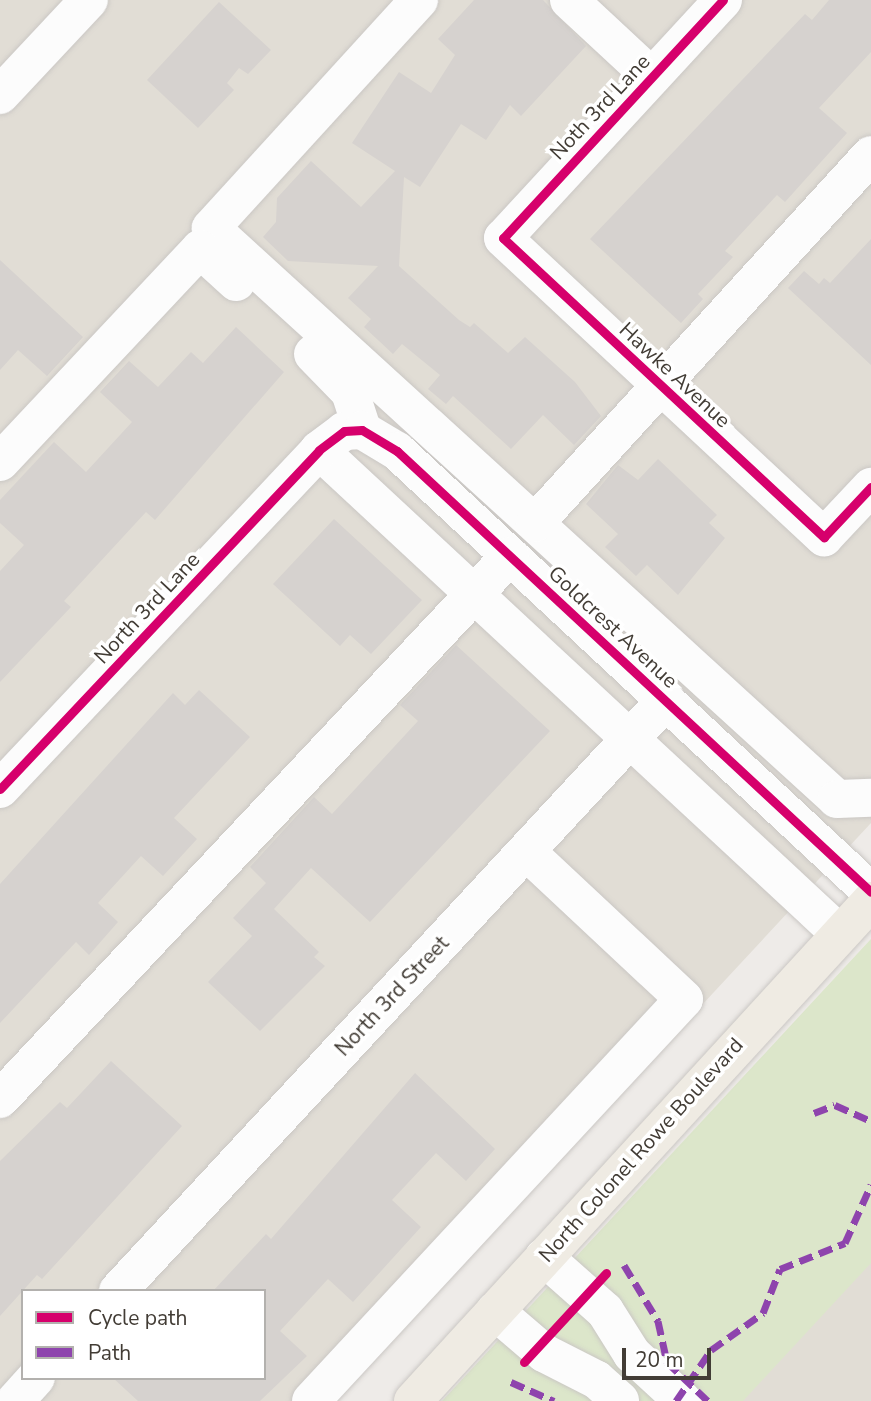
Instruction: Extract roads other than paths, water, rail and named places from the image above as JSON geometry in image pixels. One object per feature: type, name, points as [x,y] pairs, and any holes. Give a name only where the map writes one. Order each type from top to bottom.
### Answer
[{"type":"main road","name":"North Colonel Rowe Boulevard","points":[[413,1401],[861,917]]},
{"type":"street","points":[[0,94],[89,0]]},
{"type":"street","points":[[419,0],[211,228],[837,799],[871,798]]},
{"type":"street","points":[[569,0],[652,77]]},
{"type":"street","name":"Noth 3rd Lane","points":[[503,238],[723,0]]},
{"type":"street","points":[[535,523],[659,383],[871,155]]},
{"type":"street","name":"Hawke Avenue","points":[[503,238],[824,537],[871,487]]},
{"type":"street","points":[[0,462],[200,249],[343,383],[362,430],[344,430],[319,450],[631,737],[861,917]]},
{"type":"street","name":"Goldcrest Avenue","points":[[362,430],[397,451],[666,700],[861,917]]},
{"type":"street","name":"North 3rd Lane","points":[[0,789],[319,450]]},
{"type":"street","points":[[0,1099],[510,556]]},
{"type":"street","name":"North 3rd Street","points":[[120,1289],[666,700]]},
{"type":"street","points":[[311,1401],[684,999],[527,852]]},
{"type":"street","points":[[544,1257],[611,1318],[632,1354],[683,1401]]},
{"type":"street","points":[[495,1311],[544,1353],[597,1380],[620,1401]]},
{"type":"street","points":[[15,1401],[34,1380]]}]
